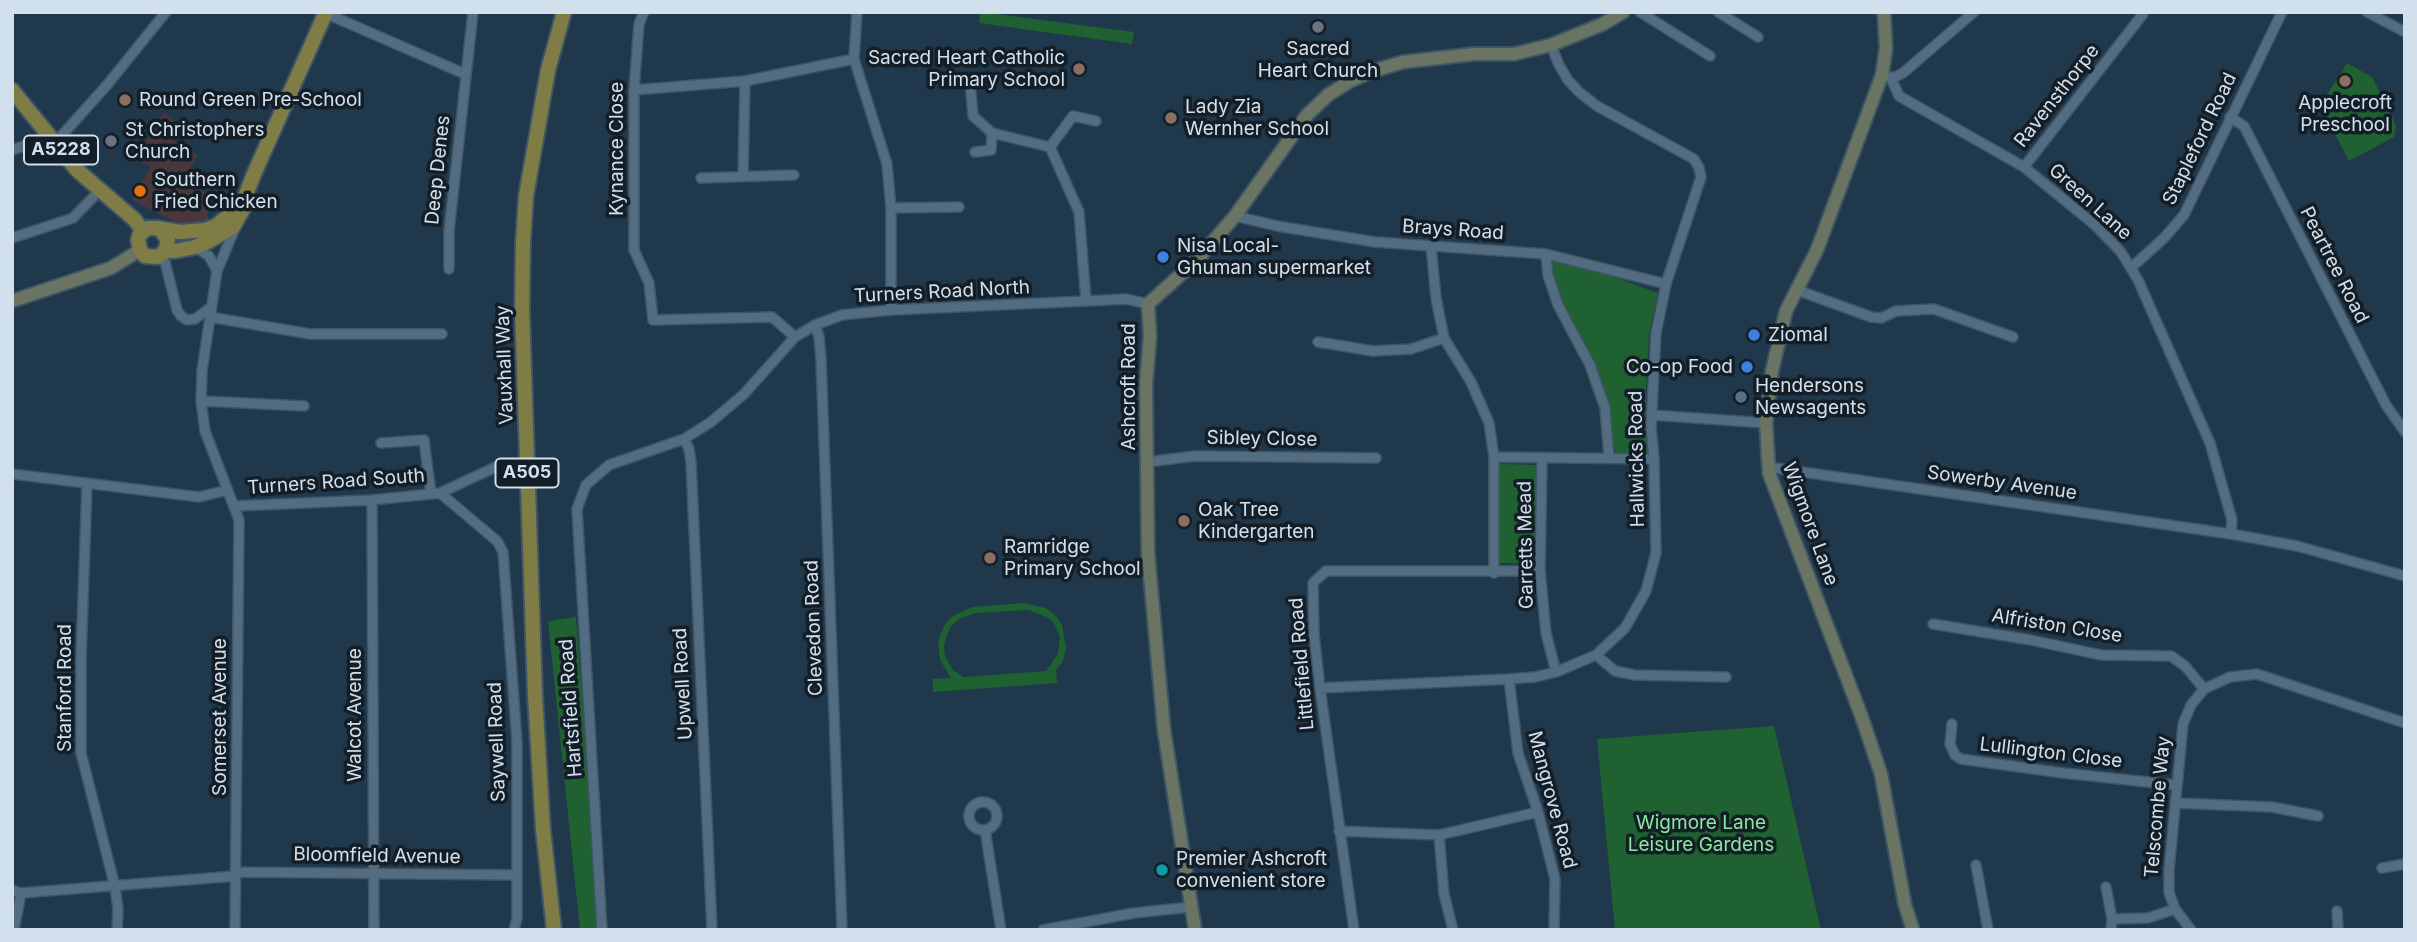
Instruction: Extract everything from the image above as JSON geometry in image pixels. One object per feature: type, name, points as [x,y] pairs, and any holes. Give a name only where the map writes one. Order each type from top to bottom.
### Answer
[{"type":"main road","name":"Vauxhall Way","points":[[554,930],[542,829],[535,695],[522,310],[526,196],[548,70],[564,12]]},
{"type":"main road","points":[[245,197],[216,226],[205,230],[180,232],[153,227],[143,231],[138,240],[140,250],[151,257],[195,247],[233,227],[326,13]]},
{"type":"main road","name":"A5228","points":[[12,90],[77,170],[135,220],[143,231]]},
{"type":"main road","points":[[161,230],[168,240],[164,252]]},
{"type":"street","points":[[12,150],[52,139],[107,85],[166,12]]},
{"type":"street","name":"Deep Denes","points":[[450,269],[449,231],[473,12]]},
{"type":"street","name":"Kynance Close","points":[[644,12],[639,24],[634,90],[634,250],[649,284],[653,320],[772,317],[795,337]]},
{"type":"street","points":[[857,12],[854,59],[887,164],[891,208],[891,310]]},
{"type":"street","name":"Ashcroft Road","points":[[1195,930],[1164,730],[1148,553],[1148,304],[1197,260],[1236,216],[1307,115],[1328,95],[1350,81],[1403,62],[1474,54],[1514,54],[1551,45],[1603,24],[1623,12]]},
{"type":"street","points":[[1640,12],[1710,56]]},
{"type":"street","points":[[1718,12],[1758,37]]},
{"type":"street","name":"Wigmore Lane","points":[[1884,12],[1887,76],[1817,250],[1786,311],[1779,335],[1766,423],[1768,467],[1881,774],[1905,905],[1913,930]]},
{"type":"street","points":[[1887,76],[1903,73],[1974,12]]},
{"type":"street","name":"Stapleford Road","points":[[2132,267],[2164,238],[2184,215],[2282,12]]},
{"type":"street","points":[[2367,12],[2405,32]]},
{"type":"street","points":[[326,13],[465,74]]},
{"type":"street","name":"Ravensthorpe","points":[[2024,167],[2143,14]]},
{"type":"street","name":"Hallwicks Road","points":[[1320,688],[1509,679],[1556,672],[1596,655],[1625,628],[1646,591],[1656,553],[1652,415],[1656,333],[1666,284],[1700,177],[1699,168],[1693,159],[1597,106],[1579,92],[1559,65],[1551,45]]},
{"type":"street","points":[[634,90],[745,81],[854,59]]},
{"type":"street","name":"Green Lane","points":[[1887,76],[1899,96],[1906,101],[2024,167],[2109,238],[2132,267],[2210,443],[2232,520],[2231,534]]},
{"type":"street","points":[[743,177],[745,81]]},
{"type":"street","points":[[970,81],[973,116],[992,133],[1049,147]]},
{"type":"street","points":[[1049,147],[1073,116],[1096,121]]},
{"type":"street","name":"Peartree Road","points":[[2230,117],[2244,126],[2386,405],[2405,432]]},
{"type":"street","points":[[975,152],[991,150],[992,133]]},
{"type":"street","points":[[1049,147],[1079,212],[1086,301]]},
{"type":"street","points":[[701,178],[794,175]]},
{"type":"street","points":[[12,237],[73,218],[99,191]]},
{"type":"street","points":[[891,208],[959,207]]},
{"type":"street","name":"Brays Road","points":[[1236,216],[1277,226],[1375,242],[1546,254],[1666,284]]},
{"type":"street","name":"Somerset Avenue","points":[[233,227],[217,271],[202,371],[201,401],[205,431],[239,520],[236,930]]},
{"type":"street","points":[[1431,246],[1436,298],[1444,338],[1471,382],[1489,422],[1494,457],[1494,573]]},
{"type":"street","points":[[195,247],[209,256],[217,271]]},
{"type":"street","points":[[12,301],[111,268],[140,250]]},
{"type":"street","points":[[164,252],[177,310],[187,320],[211,312],[310,334],[442,334]]},
{"type":"street","points":[[1546,254],[1548,275],[1558,305],[1590,365],[1605,408],[1609,458]]},
{"type":"street","points":[[1797,290],[1871,317],[1881,318],[1896,311],[1934,309],[2013,337]]},
{"type":"street","name":"Turners Road North","points":[[586,485],[608,465],[684,439],[729,409],[795,337],[815,325],[842,315],[891,310],[1126,299],[1148,304]]},
{"type":"street","name":"Clevedon Road","points":[[815,325],[821,359],[842,930]]},
{"type":"street","points":[[1318,342],[1373,351],[1410,349],[1444,338]]},
{"type":"street","points":[[201,401],[304,406]]},
{"type":"street","points":[[1652,415],[1766,423]]},
{"type":"street","name":"Upwell Road","points":[[684,439],[691,462],[712,930]]},
{"type":"street","points":[[381,443],[425,440],[436,493]]},
{"type":"street","name":"Sibley Close","points":[[1147,462],[1195,456],[1376,458]]},
{"type":"street","points":[[1494,457],[1654,459]]},
{"type":"street","name":"Garretts Mead","points":[[1542,458],[1540,571],[1546,633],[1556,672]]},
{"type":"street","name":"Turners Road South","points":[[235,506],[372,500],[436,493],[500,465]]},
{"type":"street","name":"Sowerby Avenue","points":[[1768,467],[2231,534],[2297,546],[2405,576]]},
{"type":"street","name":"Turners Road South","points":[[12,474],[199,497],[228,490]]},
{"type":"street","name":"Stanford Road","points":[[88,484],[80,658],[81,752],[115,887],[117,930]]},
{"type":"street","name":"Hartsfield Road","points":[[586,485],[577,509],[602,930]]},
{"type":"street","name":"Turners Road South","points":[[436,493],[497,541],[503,552]]},
{"type":"street","name":"Walcot Avenue","points":[[372,500],[374,930]]},
{"type":"street","name":"Saywell Road","points":[[503,552],[517,742],[517,875],[514,930]]},
{"type":"street","name":"Littlefield Road","points":[[1354,930],[1320,688],[1314,634],[1313,583],[1326,570],[1494,573],[1540,571]]},
{"type":"street","name":"Alfriston Close","points":[[1933,624],[2031,639],[2101,655],[2171,656],[2185,666],[2204,690]]},
{"type":"street","points":[[1596,655],[1615,671],[1635,675],[1726,677]]},
{"type":"street","points":[[2204,690],[2230,677],[2257,674],[2405,723]]},
{"type":"street","name":"Mangrove Road","points":[[1509,679],[1518,753],[1538,812],[1555,879],[1554,930]]},
{"type":"street","name":"Telscombe Way","points":[[2191,930],[2175,909],[2169,892],[2169,870],[2183,724],[2191,705],[2204,690]]},
{"type":"street","name":"Lullington Close","points":[[1952,724],[1950,744],[1955,755],[1961,759],[2176,785]]},
{"type":"street","points":[[2175,803],[2272,807],[2318,816]]},
{"type":"street","points":[[1339,831],[1439,835],[1538,812]]},
{"type":"street","points":[[985,830],[1001,930]]},
{"type":"street","points":[[1439,835],[1444,894],[1453,930]]},
{"type":"street","points":[[2382,868],[2405,864]]},
{"type":"street","points":[[1976,865],[1988,930]]},
{"type":"street","name":"Bloomfield Avenue","points":[[17,891],[115,887],[236,874],[517,875]]},
{"type":"street","points":[[2106,887],[2112,919],[2111,930]]},
{"type":"street","points":[[14,930],[17,891]]},
{"type":"street","points":[[1044,930],[1134,913],[1191,907]]},
{"type":"street","points":[[2112,919],[2148,918],[2175,909]]},
{"type":"street","points":[[2337,911],[2338,930]]},
{"type":"shaded area","points":[[164,112],[181,126],[173,140],[197,155],[187,175],[203,183],[199,190],[207,193],[208,220],[191,224],[175,222],[132,200],[150,167],[135,158]]},
{"type":"green space","points":[[980,12],[1134,32],[1132,44],[979,23]]},
{"type":"green space","points":[[2347,63],[2372,77],[2396,125],[2394,137],[2349,161],[2320,106]]},
{"type":"green space","points":[[1552,259],[1658,293],[1649,334],[1646,388],[1648,453],[1615,453],[1609,409],[1562,304],[1553,278]]},
{"type":"green space","points":[[1500,464],[1537,465],[1534,564],[1500,563]]},
{"type":"green space","points":[[1024,603],[1046,608],[1056,616],[1062,625],[1066,648],[1063,661],[1056,670],[1057,683],[933,692],[933,679],[951,678],[940,660],[938,641],[945,624],[953,616],[972,607]],"holes":[[[1028,610],[1053,622],[1060,637],[1058,654],[1046,671],[963,677],[953,670],[945,656],[946,637],[951,626],[961,618],[976,613]]]},
{"type":"green space","points":[[576,617],[591,807],[597,930],[580,930],[548,621]]},
{"type":"green space","name":"Wigmore Lane Leisure Gardens","points":[[1774,726],[1821,930],[1615,930],[1597,739]]},
{"type":"place","name":"Sacred Heart Church","points":[[1318,27]]},
{"type":"place","name":"Sacred Heart Catholic Primary School","points":[[1079,69]]},
{"type":"place","name":"Applecroft Preschool","points":[[2345,81]]},
{"type":"place","name":"Round Green Pre-School","points":[[125,100]]},
{"type":"place","name":"Lady Zia Wernher School","points":[[1171,118]]},
{"type":"place","name":"St Christophers Church","points":[[111,141]]},
{"type":"place","name":"Southern Fried Chicken","points":[[140,191]]},
{"type":"place","name":"Nisa Local- Ghuman supermarket","points":[[1163,257]]},
{"type":"place","name":"Ziomal","points":[[1754,335]]},
{"type":"place","name":"Co-op Food","points":[[1747,367]]},
{"type":"place","name":"Hendersons Newsagents","points":[[1741,397]]},
{"type":"place","name":"Oak Tree Kindergarten","points":[[1184,521]]},
{"type":"place","name":"Ramridge Primary School","points":[[990,558]]},
{"type":"place","name":"Premier Ashcroft convenient store","points":[[1162,870]]}]
